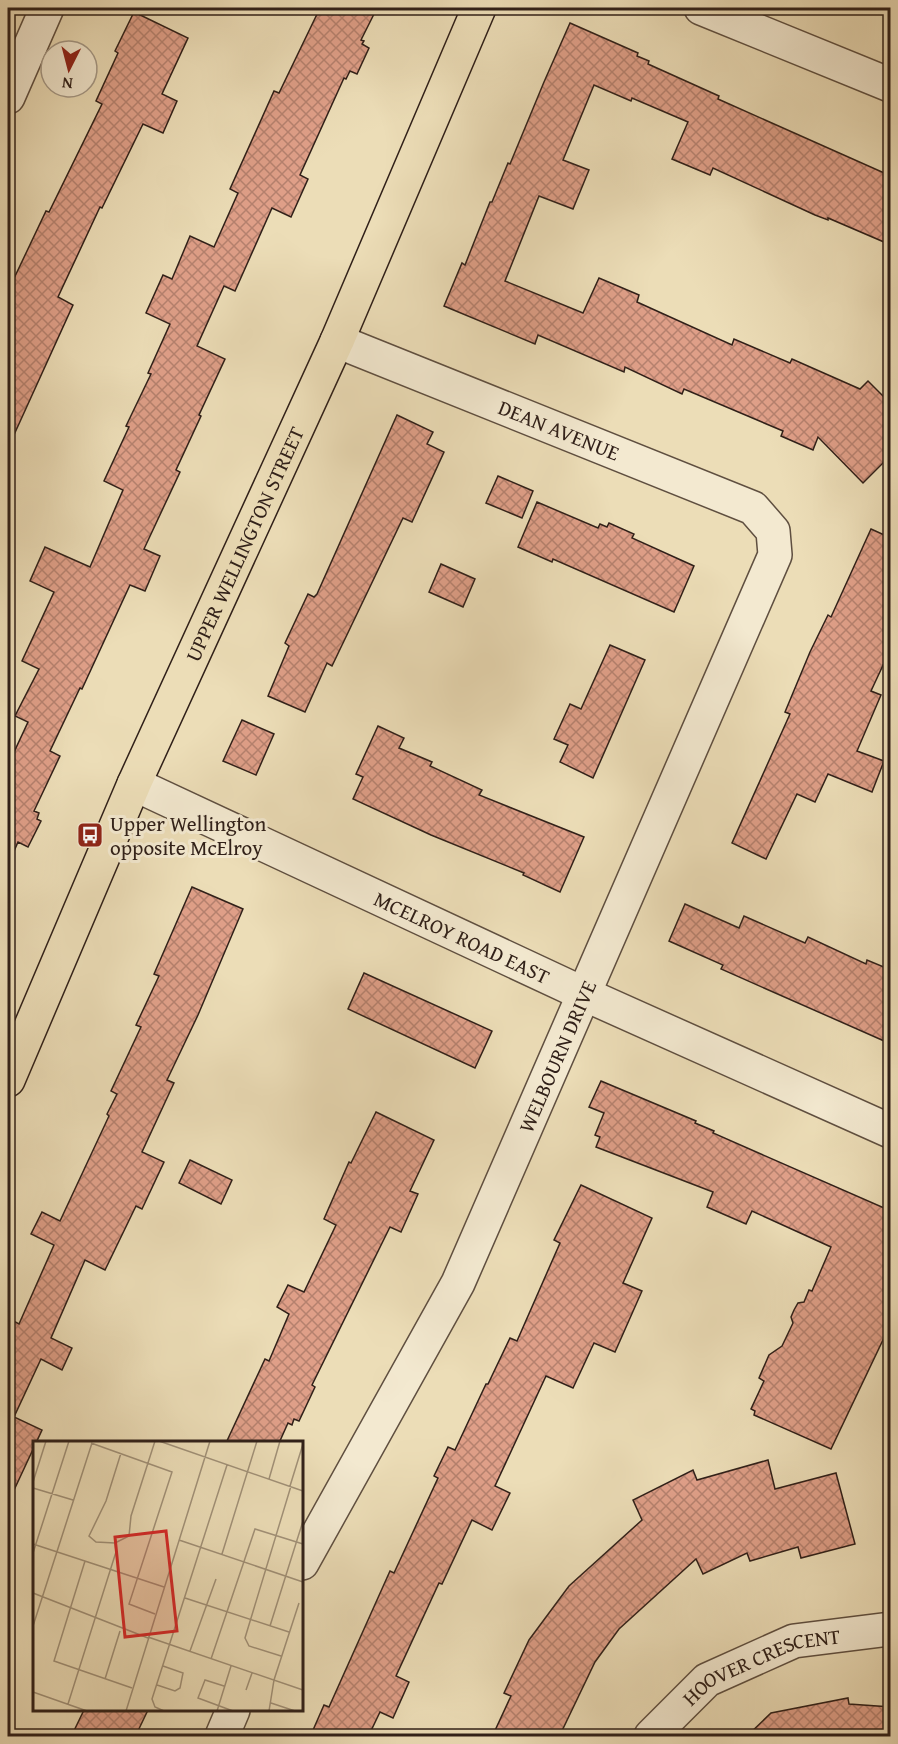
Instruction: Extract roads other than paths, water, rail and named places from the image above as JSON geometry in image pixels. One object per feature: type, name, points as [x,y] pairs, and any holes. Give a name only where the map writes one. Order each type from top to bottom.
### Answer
[{"type":"main road","name":"UPPER WELLINGTON STREET","points":[[8,1080],[134,784],[338,341],[479,8]]},
{"type":"street","points":[[8,97],[47,8]]},
{"type":"street","points":[[701,8],[891,85]]},
{"type":"street","name":"DEAN AVENUE","points":[[338,341],[753,508],[773,531]]},
{"type":"street","name":"WELBOURN DRIVE","points":[[303,1561],[458,1283],[775,555],[773,531]]},
{"type":"street","name":"MCELROY ROAD EAST","points":[[134,784],[584,994],[891,1131]]},
{"type":"street","name":"HOOVER CRESCENT","points":[[651,1737],[707,1680],[794,1641],[891,1629]]},
{"type":"street","points":[[222,1737],[233,1711]]},
{"type":"place","name":"Upper Wellington opposite McElroy","points":[[90,835]]}]
